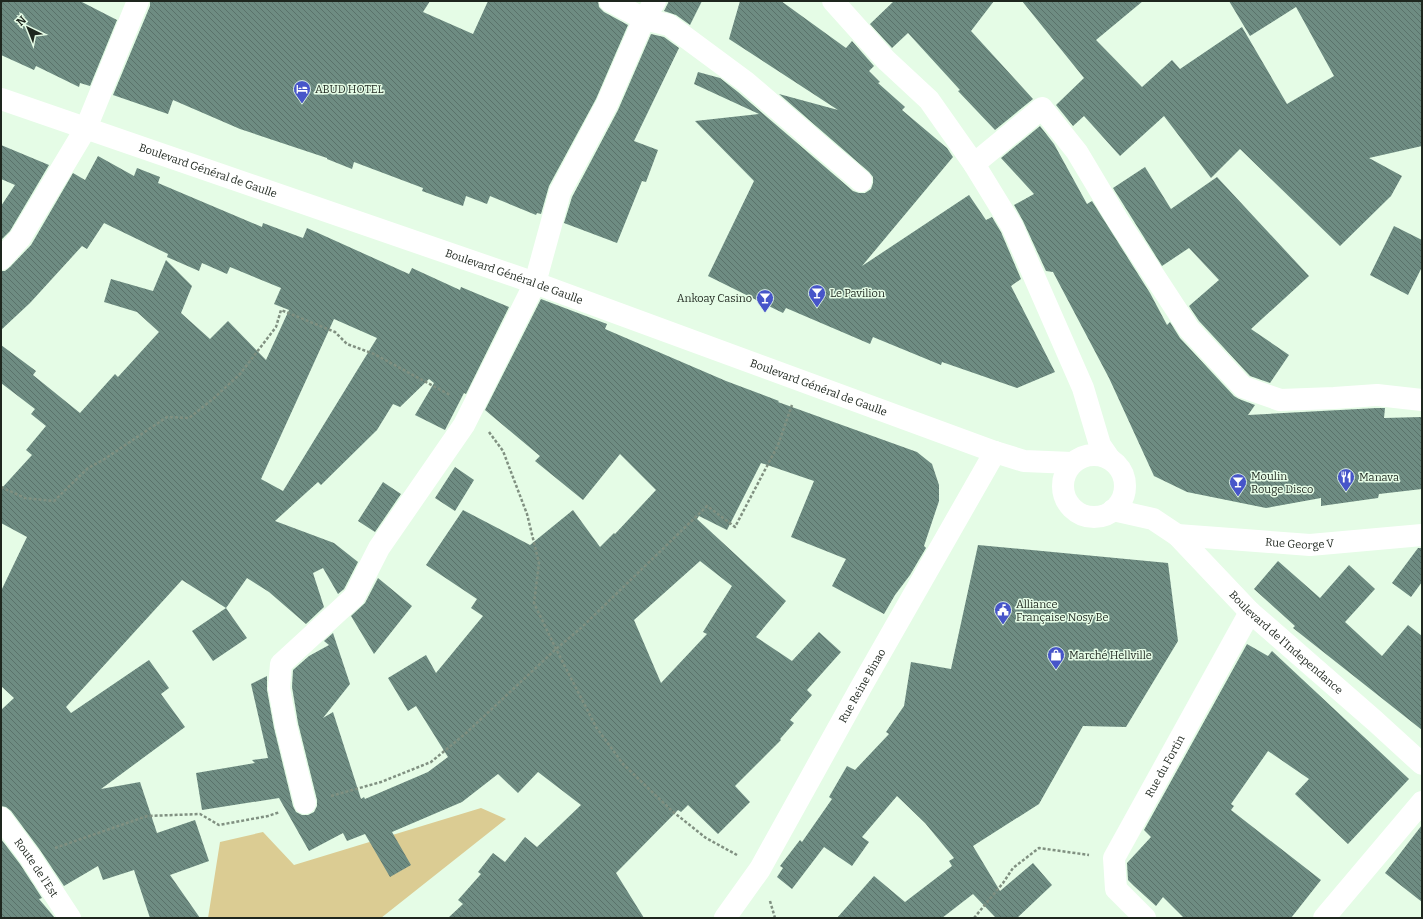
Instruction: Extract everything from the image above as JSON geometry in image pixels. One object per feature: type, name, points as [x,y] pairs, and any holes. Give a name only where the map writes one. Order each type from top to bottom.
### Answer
[{"type":"street","points":[[1,259],[20,238],[86,128],[138,1]]},
{"type":"street","points":[[610,1],[644,19],[669,25],[746,82],[861,181]]},
{"type":"street","points":[[305,803],[286,726],[279,688],[281,664],[354,597],[379,548],[464,425],[535,283],[560,192],[607,104],[644,19],[655,1]]},
{"type":"street","points":[[833,1],[886,60],[929,100],[974,164],[1012,226],[1083,388],[1100,445],[1109,458],[1117,464],[1122,472],[1125,482],[1124,492],[1120,502],[1113,510],[1105,514],[1096,517],[1086,516],[1070,507],[1063,489],[1063,480],[1072,463],[1080,457],[1090,455],[1099,455],[1109,458]]},
{"type":"street","name":"Boulevard Général de Gaulle","points":[[1,99],[535,283],[995,452],[1024,461],[1072,463]]},
{"type":"street","points":[[974,164],[1042,108],[1077,152],[1189,329],[1243,387],[1280,400],[1377,395],[1422,400]]},
{"type":"street","name":"Rue Reine Binao","points":[[725,918],[760,869],[861,687],[995,452]]},
{"type":"street","name":"Boulevard Général de Gaulle","points":[[1024,461],[1063,489]]},
{"type":"street","name":"Boulevard de l'Independance","points":[[1125,482],[1153,519],[1177,535],[1250,612],[1422,764]]},
{"type":"street","name":"Boulevard de l'Independance","points":[[1113,510],[1153,519]]},
{"type":"street","name":"Rue George V","points":[[1177,535],[1310,545],[1422,535]]},
{"type":"street","name":"Rue du Fortin","points":[[1114,858],[1250,612]]},
{"type":"street","points":[[1324,918],[1422,802]]},
{"type":"street","name":"Route de l'Est","points":[[1,818],[30,857],[70,918]]},
{"type":"street","points":[[1114,858],[1116,888],[1145,918]]},
{"type":"path","points":[[1,487],[25,498],[54,501],[88,468],[103,460],[167,417],[189,418],[240,374],[276,327],[281,310],[335,332],[347,344],[374,354],[469,404],[503,451],[527,514],[539,563],[534,603],[596,727],[623,764],[672,811],[706,838],[760,869],[775,918]]},
{"type":"path","points":[[30,857],[147,816],[200,814],[219,825],[268,816],[305,803],[381,782],[431,762],[465,734],[556,649],[581,628],[707,506],[735,527],[778,445],[801,380]]},
{"type":"path","points":[[974,918],[1003,883],[1013,868],[1039,848],[1114,858]]},
{"type":"shaded area","points":[[481,808],[506,819],[381,918],[208,918],[220,842],[263,832],[294,865]]},
{"type":"building","points":[[1,1],[80,1],[117,20],[90,86],[80,83],[79,87],[36,66],[34,70],[1,55]]},
{"type":"building","points":[[150,1],[430,1],[423,12],[473,34],[488,1],[598,1],[599,7],[604,12],[628,25],[596,99],[549,186],[541,214],[537,213],[536,215],[490,196],[487,204],[466,196],[463,206],[422,191],[423,188],[354,162],[352,169],[327,158],[240,129],[173,100],[168,114],[113,95],[150,6]]},
{"type":"building","points":[[669,1],[702,1],[690,25],[676,15],[664,11]]},
{"type":"building","points":[[740,1],[781,1],[846,48],[852,41],[874,66],[869,71],[880,82],[878,83],[905,107],[902,110],[947,148],[953,157],[862,266],[969,195],[986,220],[992,217],[1001,232],[1021,279],[1011,286],[1055,372],[1017,388],[942,362],[941,365],[873,337],[870,344],[786,308],[783,313],[708,276],[754,181],[695,121],[759,114],[694,84],[698,72],[720,78],[853,191],[865,193],[871,189],[873,183],[873,177],[869,172],[779,94],[838,110],[729,39]]},
{"type":"building","points":[[894,1],[994,1],[971,31],[1033,99],[995,130],[958,91],[960,90],[908,33],[892,48],[870,24]]},
{"type":"building","points":[[1022,1],[1143,1],[1096,40],[1142,87],[1172,60],[1180,69],[1242,27],[1287,104],[1334,76],[1296,7],[1250,36],[1229,1],[1422,1],[1422,146],[1369,158],[1402,176],[1391,196],[1340,246],[1240,149],[1211,178],[1164,116],[1120,156],[1084,116],[1073,126],[1056,105],[1084,78]]},
{"type":"building","points":[[651,34],[664,37],[679,48],[634,141],[658,150],[646,182],[642,181],[617,243],[564,223],[572,197],[618,110]]},
{"type":"building","points":[[1040,126],[1054,144],[1087,204],[1092,201],[1150,293],[1167,325],[1170,322],[1180,338],[1234,396],[1255,405],[1248,415],[1385,408],[1384,418],[1422,417],[1422,489],[1379,494],[1378,498],[1321,506],[1321,498],[1266,508],[1187,492],[1154,476],[1109,378],[1053,272],[1046,271],[1014,205],[1034,194],[1001,158]]},
{"type":"building","points":[[1,145],[49,165],[10,231],[1,240],[1,206],[15,185],[1,179]]},
{"type":"building","points":[[98,156],[134,176],[137,168],[160,177],[158,183],[262,227],[263,223],[303,238],[307,228],[409,274],[412,268],[460,290],[461,287],[509,307],[466,394],[464,393],[445,430],[415,415],[434,383],[429,379],[400,407],[393,404],[377,430],[321,485],[318,482],[275,521],[334,543],[358,562],[344,589],[338,594],[323,568],[313,573],[324,607],[306,624],[269,592],[247,578],[226,608],[182,580],[66,707],[71,713],[149,660],[169,688],[161,694],[185,727],[101,789],[140,782],[157,833],[195,820],[209,861],[170,875],[200,918],[150,918],[134,870],[103,880],[98,866],[64,886],[11,811],[6,807],[1,806],[1,710],[14,698],[1,686],[1,591],[27,537],[1,523],[1,489],[32,455],[26,450],[46,426],[31,414],[35,409],[1,383],[1,345],[36,371],[33,375],[80,413],[115,374],[118,377],[159,332],[137,312],[104,302],[111,279],[153,291],[166,260],[192,286],[181,313],[210,339],[228,321],[266,360],[289,310],[274,304],[281,288],[230,267],[227,274],[202,263],[199,271],[167,257],[168,254],[104,223],[87,249],[82,246],[30,303],[1,330],[1,271],[5,271],[10,267],[31,245],[73,173],[85,180]],"holes":[[[334,319],[377,338],[283,491],[261,479]]]},
{"type":"building","points":[[1145,167],[1171,209],[1217,177],[1309,276],[1251,329],[1289,355],[1270,383],[1250,376],[1199,321],[1189,306],[1219,280],[1189,248],[1162,266],[1113,188]]},
{"type":"building","points":[[1394,226],[1422,240],[1422,267],[1408,295],[1370,275]]},
{"type":"building","points":[[541,299],[607,324],[605,329],[726,381],[779,401],[778,402],[917,452],[932,464],[939,485],[939,501],[924,546],[926,548],[884,614],[832,586],[846,559],[791,537],[814,481],[761,463],[727,530],[699,516],[697,519],[786,601],[756,637],[792,661],[819,632],[841,652],[807,690],[812,695],[790,720],[794,723],[780,739],[781,740],[735,786],[750,802],[718,834],[688,805],[681,812],[678,810],[616,873],[644,918],[448,918],[463,904],[458,900],[481,874],[478,872],[493,853],[505,862],[525,837],[537,847],[581,805],[538,772],[518,793],[498,774],[462,802],[392,832],[411,865],[390,877],[365,834],[347,841],[343,833],[309,851],[279,798],[202,810],[196,773],[255,763],[252,760],[268,758],[251,684],[267,676],[267,690],[274,728],[293,806],[296,812],[302,815],[308,815],[314,812],[317,806],[317,800],[298,723],[292,687],[293,670],[309,656],[329,645],[324,641],[333,633],[350,684],[323,718],[333,712],[361,799],[364,797],[365,799],[428,772],[448,757],[416,706],[408,711],[388,678],[426,655],[436,673],[483,616],[471,608],[477,599],[426,565],[463,510],[530,545],[573,510],[600,547],[614,533],[615,534],[656,490],[620,454],[583,500],[535,461],[540,456],[485,410]],"holes":[[[700,561],[732,586],[703,632],[707,634],[661,683],[634,620]]]},
{"type":"building","points":[[455,467],[474,480],[455,511],[435,498]]},
{"type":"building","points":[[383,482],[401,494],[375,532],[358,521]]},
{"type":"building","points":[[978,545],[1168,563],[1178,641],[1126,727],[1083,726],[1039,804],[973,846],[1000,891],[1033,863],[1052,885],[1017,918],[996,918],[973,894],[942,918],[837,918],[874,876],[905,902],[952,866],[949,861],[954,858],[925,823],[897,796],[862,837],[869,842],[852,866],[824,847],[792,889],[777,877],[783,868],[780,866],[800,840],[802,842],[832,799],[829,797],[847,766],[855,770],[889,734],[886,732],[904,706],[911,662],[951,669]]},
{"type":"building","points":[[1418,548],[1422,548],[1422,582],[1411,597],[1392,583]]},
{"type":"building","points":[[1278,561],[1320,598],[1349,565],[1375,589],[1345,622],[1382,656],[1408,625],[1422,636],[1422,730],[1293,628],[1295,626],[1254,589]]},
{"type":"building","points":[[378,578],[412,606],[374,654],[351,616],[365,603]]},
{"type":"building","points":[[226,608],[247,638],[213,661],[192,631]]},
{"type":"building","points":[[1247,644],[1268,656],[1272,651],[1409,779],[1348,844],[1295,794],[1309,779],[1268,751],[1231,804],[1234,806],[1231,810],[1321,880],[1291,918],[1184,918],[1163,897],[1156,906],[1134,886],[1128,880],[1127,863],[1151,837],[1144,830]]},
{"type":"building","points":[[1422,825],[1422,902],[1385,873]]},
{"type":"building","points":[[1,839],[20,864],[42,898],[39,899],[55,918],[1,918]]},
{"type":"place","name":"ABUD HOTEL","points":[[302,104]]},
{"type":"place","name":"Le Pavilion","points":[[817,308]]},
{"type":"place","name":"Ankoay Casino","points":[[765,313]]},
{"type":"place","name":"Manava","points":[[1346,492]]},
{"type":"place","name":"Moulin Rouge Disco","points":[[1238,497]]},
{"type":"place","name":"Alliance Française Nosy Be","points":[[1003,625]]},
{"type":"place","name":"Marché Hellville","points":[[1056,670]]}]
